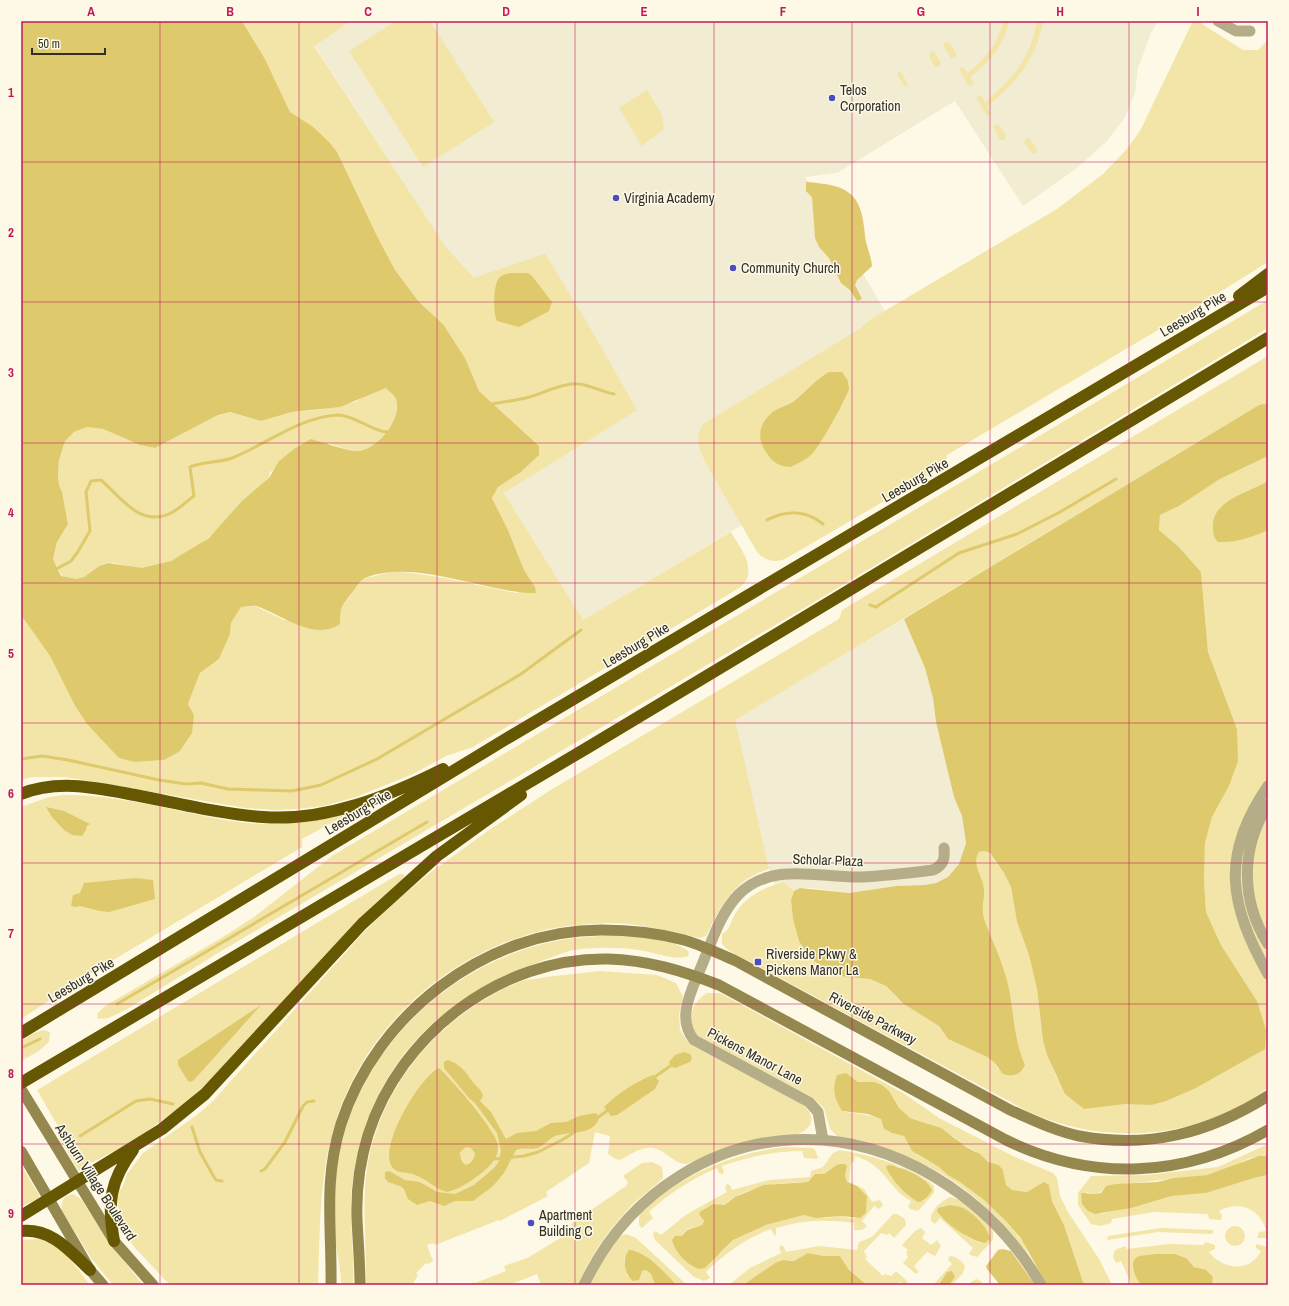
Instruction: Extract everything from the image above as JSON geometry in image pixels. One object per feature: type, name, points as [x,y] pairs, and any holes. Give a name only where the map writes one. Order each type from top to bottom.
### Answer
[{"type":"highway","points":[[1200,327],[1268,274]]},
{"type":"highway","name":"Leesburg Pike","points":[[21,1033],[511,736],[1268,287]]},
{"type":"highway","points":[[21,1083],[587,748],[1268,338]]},
{"type":"highway","points":[[1244,352],[1268,343]]},
{"type":"highway","points":[[21,794],[35,788],[63,786],[91,787],[244,815],[264,817],[308,815],[347,808],[412,784],[511,736]]},
{"type":"highway","points":[[21,1216],[136,1146],[178,1118],[205,1094],[362,924],[437,856],[587,748]]},
{"type":"highway","points":[[114,1241],[110,1214],[114,1181],[121,1166],[136,1146]]},
{"type":"highway","points":[[21,1231],[28,1230],[46,1234],[63,1244],[90,1270]]},
{"type":"main road","name":"Riverside Parkway","points":[[331,1285],[329,1186],[332,1161],[341,1124],[349,1102],[374,1055],[393,1030],[425,998],[445,982],[483,959],[524,942],[565,933],[599,930],[646,933],[685,940],[709,949],[736,961],[1010,1110],[1044,1125],[1078,1136],[1104,1139],[1138,1140],[1187,1133],[1234,1116],[1268,1096]]},
{"type":"main road","points":[[360,1285],[358,1194],[368,1135],[377,1111],[391,1085],[417,1047],[435,1028],[471,1000],[512,978],[556,964],[579,961],[620,960],[660,964],[697,976],[719,985],[1006,1140],[1023,1148],[1073,1164],[1102,1168],[1126,1169],[1181,1164],[1232,1149],[1268,1130]]},
{"type":"main road","name":"Ashburn Village Boulevard","points":[[21,1089],[114,1241],[153,1285]]},
{"type":"main road","points":[[22,1154],[90,1270],[103,1285]]},
{"type":"street","points":[[1218,21],[1236,31],[1250,31]]},
{"type":"street","points":[[1268,786],[1256,804],[1242,834],[1235,870],[1236,892],[1240,913],[1256,953],[1268,974]]},
{"type":"street","points":[[1268,806],[1257,824],[1252,837],[1247,861],[1247,874],[1251,905],[1261,933],[1268,944]]},
{"type":"street","name":"Scholar Plaza","points":[[709,949],[722,920],[734,899],[746,888],[762,879],[792,872],[861,877],[933,870],[942,864],[944,860],[944,848]]},
{"type":"street","name":"Pickens Manor Lane","points":[[709,949],[697,976],[685,1014],[686,1029],[690,1036],[694,1040],[809,1102],[818,1112],[823,1140]]},
{"type":"street","points":[[584,1285],[604,1247],[625,1220],[643,1202],[678,1176],[701,1163],[744,1148],[786,1141],[823,1140],[857,1146],[891,1157],[927,1173],[949,1186],[983,1213],[1002,1231],[1026,1262],[1041,1285]]},
{"type":"shaded area","points":[[21,21],[242,21],[265,59],[290,112],[312,126],[337,152],[395,270],[419,302],[443,324],[465,358],[479,391],[539,446],[539,455],[521,472],[498,487],[492,498],[508,530],[524,570],[535,587],[536,593],[516,592],[450,578],[406,572],[385,573],[363,579],[343,605],[340,614],[340,624],[330,629],[319,630],[298,625],[256,606],[241,607],[231,623],[230,634],[219,659],[200,673],[188,704],[194,715],[192,733],[179,752],[164,760],[135,762],[119,758],[87,724],[74,704],[50,656],[21,615]],"holes":[[[386,388],[395,397],[397,405],[396,413],[393,422],[387,431],[373,445],[365,449],[352,451],[311,439],[294,449],[279,461],[269,478],[242,501],[209,538],[171,561],[142,568],[108,563],[99,566],[84,577],[76,579],[61,576],[53,559],[57,542],[68,524],[62,492],[59,485],[59,460],[65,441],[74,432],[87,427],[103,429],[140,445],[155,448],[218,415],[230,412],[261,421],[292,412],[340,407]]]},
{"type":"shaded area","points":[[242,21],[351,21],[314,46],[446,247],[474,278],[545,254],[585,319],[637,410],[504,493],[583,620],[731,532],[747,560],[748,575],[745,582],[739,588],[473,747],[446,756],[413,774],[356,797],[323,806],[274,810],[245,808],[65,777],[33,777],[21,780],[21,615],[50,656],[74,704],[135,762],[164,760],[179,752],[194,715],[188,704],[200,673],[219,659],[230,634],[231,623],[241,607],[255,606],[284,620],[340,624],[340,609],[363,579],[395,571],[439,577],[516,593],[535,587],[524,570],[508,530],[492,498],[498,487],[521,472],[539,455],[539,446],[479,391],[465,358],[443,324],[419,302],[395,270],[351,182],[312,126],[290,112],[265,59]]},
{"type":"shaded area","points":[[351,21],[1158,21],[1151,33],[1138,68],[1135,93],[1125,117],[1108,140],[1077,168],[1023,206],[955,101],[837,173],[805,177],[885,311],[871,319],[862,328],[703,424],[699,446],[705,462],[742,525],[583,620],[504,493],[637,409],[474,278],[446,247],[314,45]]},
{"type":"shaded area","points":[[396,21],[430,21],[494,122],[423,167],[349,51]]},
{"type":"shaded area","points":[[1003,21],[1009,21],[1007,30],[999,46],[995,53],[970,77],[974,84],[969,87],[959,69],[962,67],[968,73],[980,62],[995,43]]},
{"type":"shaded area","points":[[1037,21],[1043,21],[1036,47],[1030,59],[1016,79],[987,106],[991,114],[987,116],[976,97],[981,96],[985,102],[1012,76],[1025,57],[1030,46]]},
{"type":"shaded area","points":[[1199,22],[1243,50],[1258,50],[1268,40],[1268,262],[1180,317],[947,455],[946,465],[785,559],[773,561],[760,555],[705,462],[698,443],[700,429],[703,424],[861,328],[871,319],[1057,209],[1103,174],[1126,150],[1140,131],[1192,23]]},
{"type":"shaded area","points":[[945,42],[949,43],[956,53],[955,58],[951,58],[943,45]]},
{"type":"shaded area","points":[[932,51],[941,63],[939,67],[935,67],[929,56]]},
{"type":"shaded area","points":[[900,71],[908,84],[907,87],[904,86],[897,74]]},
{"type":"shaded area","points":[[647,90],[662,115],[664,129],[642,146],[619,108]]},
{"type":"shaded area","points":[[996,124],[1000,126],[1006,136],[1004,140],[1000,140],[994,127]]},
{"type":"shaded area","points":[[1027,138],[1030,139],[1037,149],[1036,154],[1031,152],[1024,142]]},
{"type":"shaded area","points":[[806,182],[820,183],[842,189],[856,200],[863,221],[872,266],[857,280],[855,285],[862,299],[857,301],[850,290],[841,283],[829,258],[819,247],[815,238],[812,197],[806,191]]},
{"type":"shaded area","points":[[510,273],[528,273],[552,302],[549,311],[519,327],[497,321],[495,312],[494,300],[497,282],[501,276]]},
{"type":"shaded area","points":[[1268,300],[1268,328],[816,601],[228,947],[127,1009],[108,1018],[97,1018],[98,1013],[105,1006],[223,937],[254,917],[332,856]]},
{"type":"shaded area","points":[[1268,356],[1268,403],[1259,405],[735,720],[769,869],[746,880],[737,887],[723,904],[706,936],[700,938],[654,928],[620,923],[578,925],[549,929],[512,940],[476,956],[443,976],[413,1000],[387,1029],[364,1060],[346,1094],[333,1131],[328,1150],[323,1188],[318,1285],[170,1285],[136,1249],[124,1233],[120,1220],[117,1195],[123,1186],[127,1174],[143,1153],[197,1115],[213,1101],[364,932],[395,902],[431,872],[492,828],[554,788],[839,619],[842,610]]},
{"type":"shaded area","points":[[829,372],[842,372],[848,381],[849,389],[827,432],[816,449],[805,460],[791,467],[776,463],[763,447],[760,436],[762,425],[774,411],[793,402]]},
{"type":"shaded area","points":[[386,388],[395,397],[397,405],[396,414],[387,432],[372,446],[364,450],[356,451],[329,443],[270,472],[269,478],[228,520],[196,547],[179,557],[161,564],[142,568],[115,563],[106,563],[81,578],[75,579],[62,576],[53,559],[57,542],[68,523],[62,492],[59,485],[59,460],[65,441],[74,432],[87,427],[103,429],[140,445],[155,448],[218,415],[230,412],[261,421],[292,412],[317,410],[355,402],[365,396]]},
{"type":"shaded area","points":[[1268,403],[1268,456],[1220,479],[1179,506],[1160,515],[1159,530],[1179,547],[1201,572],[1208,652],[1237,729],[1238,761],[1229,786],[1212,817],[1205,843],[1204,880],[1206,912],[1221,945],[1257,1001],[1266,1030],[1265,1049],[1196,1088],[1166,1101],[1151,1105],[1126,1104],[1084,1109],[1065,1094],[1047,1055],[1043,1041],[1037,989],[1029,955],[1017,922],[1011,887],[1004,873],[990,853],[984,851],[979,852],[976,861],[984,889],[983,910],[985,923],[1002,963],[1011,998],[1016,1036],[1025,1065],[1019,1073],[1013,1075],[1003,1074],[994,1062],[987,1057],[948,1039],[939,1026],[904,1004],[886,986],[870,979],[845,977],[828,971],[810,958],[799,941],[793,919],[791,900],[794,891],[800,888],[849,893],[896,886],[936,883],[948,877],[959,864],[966,843],[962,816],[954,797],[936,722],[933,698],[925,668],[904,619],[1259,405]]},
{"type":"shaded area","points":[[1268,456],[1268,1088],[1240,1106],[1215,1118],[1189,1126],[1162,1131],[1135,1133],[1108,1133],[1081,1129],[1055,1122],[1029,1112],[728,950],[722,944],[722,934],[729,928],[739,908],[750,897],[756,893],[784,882],[794,891],[791,900],[793,919],[810,958],[828,971],[845,977],[870,979],[886,986],[897,997],[939,1026],[948,1039],[987,1057],[994,1062],[998,1069],[1025,1065],[1016,1036],[1011,998],[1002,963],[985,923],[983,910],[984,889],[976,861],[979,852],[984,851],[989,853],[1004,873],[1011,887],[1017,922],[1029,955],[1037,989],[1043,1041],[1047,1055],[1058,1080],[1084,1109],[1126,1104],[1182,1093],[1196,1088],[1264,1049],[1257,1001],[1221,945],[1206,912],[1204,880],[1205,843],[1212,817],[1229,786],[1237,729],[1208,652],[1201,572],[1179,547],[1159,530],[1160,515],[1179,506],[1220,479]]},
{"type":"shaded area","points":[[1268,481],[1268,530],[1244,539],[1231,542],[1218,542],[1214,536],[1213,528],[1214,518],[1218,511],[1233,498]]},
{"type":"shaded area","points":[[904,619],[925,668],[933,698],[936,722],[954,797],[962,816],[966,843],[959,864],[948,877],[936,883],[925,885],[896,886],[849,893],[811,888],[801,888],[794,891],[784,882],[775,884],[769,869],[734,720]]},
{"type":"shaded area","points":[[63,795],[130,801],[218,819],[267,824],[320,820],[346,815],[302,839],[302,847],[85,977],[21,1019],[21,807],[49,797]]},
{"type":"shaded area","points":[[46,807],[64,811],[90,824],[87,826],[82,836],[72,835],[64,830],[52,817]]},
{"type":"shaded area","points":[[399,874],[404,874],[403,881],[206,1084],[184,1104],[146,1132],[93,1162],[88,1162],[87,1166],[79,1171],[58,1136],[62,1133],[37,1090]]},
{"type":"shaded area","points":[[135,878],[153,880],[155,899],[109,912],[80,906],[71,906],[73,895],[80,893],[84,883]]},
{"type":"shaded area","points":[[623,935],[666,941],[682,947],[689,952],[688,956],[670,957],[638,950],[612,948],[594,948],[569,951],[496,981],[463,1000],[434,1023],[409,1048],[388,1078],[371,1110],[359,1146],[351,1198],[353,1285],[341,1285],[333,1223],[337,1168],[346,1128],[362,1090],[382,1055],[408,1024],[438,996],[471,974],[508,956],[547,943],[594,936]]},
{"type":"shaded area","points":[[600,971],[657,975],[676,983],[683,997],[679,1014],[680,1030],[685,1038],[693,1046],[802,1104],[809,1112],[811,1117],[811,1122],[807,1128],[801,1133],[792,1136],[736,1144],[686,1164],[678,1162],[653,1148],[642,1149],[618,1160],[608,1154],[610,1136],[595,1132],[589,1163],[546,1192],[548,1196],[500,1221],[499,1220],[435,1245],[433,1243],[427,1245],[433,1261],[428,1264],[426,1263],[416,1273],[418,1275],[412,1285],[366,1285],[365,1190],[372,1144],[383,1113],[398,1084],[417,1058],[440,1034],[465,1013],[492,995],[525,980]]},
{"type":"shaded area","points":[[707,993],[720,993],[903,1093],[939,1118],[1015,1157],[1053,1173],[1057,1178],[1060,1196],[1068,1212],[1099,1259],[1112,1285],[1084,1285],[1064,1225],[1052,1201],[1049,1185],[1034,1188],[1027,1192],[1012,1190],[1006,1185],[1003,1170],[999,1165],[988,1162],[974,1150],[961,1144],[954,1137],[927,1123],[905,1115],[895,1103],[889,1091],[858,1082],[846,1073],[842,1111],[881,1119],[884,1129],[904,1136],[912,1150],[963,1184],[990,1205],[1013,1229],[1022,1241],[1028,1254],[1004,1226],[978,1200],[948,1178],[916,1161],[837,1136],[830,1129],[824,1108],[812,1097],[698,1036],[692,1024],[692,1012],[697,1001]]},
{"type":"shaded area","points":[[261,1005],[194,1080],[191,1082],[188,1081],[178,1065],[178,1060]]},
{"type":"shaded area","points":[[44,1030],[50,1032],[49,1042],[39,1051],[21,1061],[21,1041],[34,1033]]},
{"type":"shaded area","points":[[684,1052],[690,1054],[692,1058],[690,1062],[675,1068],[671,1066],[669,1062],[675,1055]]},
{"type":"shaded area","points":[[448,1060],[462,1068],[480,1089],[483,1096],[480,1101],[491,1112],[506,1139],[517,1133],[536,1131],[551,1123],[566,1122],[579,1116],[596,1113],[599,1118],[596,1124],[586,1131],[553,1137],[538,1148],[516,1150],[504,1173],[493,1186],[473,1201],[455,1201],[444,1206],[430,1201],[417,1205],[408,1199],[404,1189],[388,1182],[385,1178],[385,1172],[389,1171],[405,1180],[420,1182],[437,1192],[455,1194],[474,1185],[495,1167],[499,1161],[501,1151],[497,1133],[475,1103],[444,1068],[444,1062]]},
{"type":"shaded area","points":[[439,1068],[445,1074],[482,1117],[490,1128],[498,1145],[495,1159],[486,1169],[464,1185],[447,1192],[419,1177],[396,1170],[391,1165],[389,1155],[391,1142],[396,1127],[413,1097],[431,1074]],"holes":[[[466,1147],[471,1148],[475,1153],[474,1157],[471,1162],[466,1165],[461,1159],[460,1152]]]},
{"type":"shaded area","points":[[846,1073],[858,1082],[874,1082],[882,1085],[889,1091],[899,1108],[910,1118],[941,1128],[966,1147],[980,1154],[988,1162],[999,1165],[1003,1170],[1006,1185],[1012,1190],[1027,1192],[1044,1182],[1049,1185],[1052,1201],[1064,1225],[1084,1285],[1047,1285],[1020,1237],[984,1200],[939,1167],[912,1151],[904,1136],[884,1129],[881,1119],[868,1114],[842,1111],[837,1101],[834,1089],[837,1075]]},
{"type":"shaded area","points":[[653,1075],[659,1081],[655,1089],[617,1115],[611,1116],[604,1107],[627,1089]]},
{"type":"shaded area","points":[[1268,1144],[1268,1156],[1250,1158],[1224,1170],[1207,1175],[1106,1186],[1098,1193],[1086,1192],[1100,1214],[1141,1205],[1172,1196],[1206,1193],[1268,1175],[1268,1238],[1257,1238],[1259,1232],[1266,1231],[1263,1223],[1254,1212],[1241,1207],[1234,1206],[1219,1211],[1222,1215],[1221,1220],[1209,1219],[1208,1214],[1154,1212],[1112,1219],[1111,1223],[1100,1226],[1091,1224],[1078,1205],[1078,1193],[1091,1176],[1147,1175],[1218,1167]]},
{"type":"shaded area","points":[[784,1147],[812,1148],[815,1150],[818,1157],[817,1159],[804,1158],[802,1151],[781,1152],[751,1157],[722,1166],[724,1173],[719,1173],[717,1168],[681,1187],[649,1212],[653,1218],[642,1228],[639,1225],[639,1217],[644,1209],[672,1188],[687,1179],[734,1158],[750,1153]]},
{"type":"shaded area","points":[[839,1150],[851,1152],[898,1165],[930,1182],[934,1186],[934,1193],[918,1211],[910,1209],[908,1206],[911,1201],[903,1196],[874,1165],[855,1156],[854,1162],[851,1163],[849,1182],[864,1189],[872,1202],[880,1200],[883,1205],[879,1209],[874,1206],[862,1221],[867,1226],[862,1230],[854,1230],[854,1223],[834,1221],[796,1223],[776,1228],[776,1235],[774,1235],[771,1229],[753,1237],[728,1252],[706,1272],[710,1278],[704,1281],[694,1277],[655,1240],[653,1234],[655,1231],[661,1235],[687,1214],[727,1192],[725,1187],[727,1184],[730,1185],[732,1190],[769,1180],[810,1177],[811,1171],[823,1167],[833,1153]],"holes":[[[835,1166],[847,1166],[845,1176],[847,1182],[857,1186],[867,1196],[866,1213],[853,1219],[841,1216],[825,1218],[804,1215],[766,1225],[733,1240],[720,1254],[675,1236],[682,1236],[687,1229],[702,1225],[704,1221],[699,1214],[710,1206],[723,1205],[742,1193],[764,1186],[808,1182],[815,1174],[824,1174]],[[897,1166],[924,1179],[930,1194],[924,1201],[893,1179],[887,1170]]]},
{"type":"shaded area","points":[[1259,1156],[1268,1156],[1268,1175],[1206,1193],[1172,1196],[1131,1208],[1095,1214],[1088,1211],[1082,1204],[1081,1193],[1101,1193],[1106,1186],[1116,1184],[1157,1182],[1174,1178],[1207,1175]]},
{"type":"shaded area","points":[[652,1162],[662,1167],[663,1178],[635,1202],[602,1241],[589,1262],[578,1285],[541,1285],[537,1274],[509,1285],[466,1285],[506,1271],[504,1266],[527,1258],[574,1230],[571,1224],[626,1186],[628,1182],[623,1176],[642,1163]]},
{"type":"shaded area","points":[[840,1164],[845,1164],[847,1166],[845,1176],[847,1182],[857,1186],[867,1196],[866,1213],[860,1218],[841,1216],[816,1218],[804,1215],[766,1225],[733,1240],[705,1268],[698,1269],[694,1267],[682,1258],[676,1249],[672,1240],[675,1236],[682,1236],[687,1230],[702,1225],[704,1221],[699,1214],[701,1211],[713,1204],[724,1205],[735,1197],[764,1185],[808,1182],[815,1174],[824,1174]]},
{"type":"shaded area","points":[[21,1165],[39,1195],[39,1198],[21,1207]]},
{"type":"shaded area","points":[[889,1165],[914,1173],[925,1181],[932,1190],[928,1196],[923,1201],[918,1202],[909,1195],[890,1175],[886,1166]]},
{"type":"shaded area","points":[[74,1194],[82,1200],[106,1238],[143,1285],[113,1285],[91,1258],[62,1211],[62,1202],[65,1197]]},
{"type":"shaded area","points":[[950,1197],[956,1199],[968,1206],[985,1221],[993,1231],[993,1240],[977,1257],[970,1255],[969,1253],[973,1248],[940,1218],[935,1224],[931,1221],[934,1210]],"holes":[[[950,1205],[963,1208],[985,1243],[973,1240],[940,1216],[941,1207]]]},
{"type":"shaded area","points":[[950,1205],[958,1206],[971,1213],[983,1225],[989,1234],[990,1239],[985,1243],[979,1242],[966,1236],[946,1221],[937,1211],[938,1208]]},
{"type":"shaded area","points":[[893,1214],[897,1214],[905,1219],[906,1225],[894,1238],[889,1233],[887,1235],[881,1233],[864,1251],[867,1257],[865,1259],[883,1276],[885,1274],[891,1276],[896,1271],[907,1281],[907,1285],[900,1282],[896,1285],[867,1285],[849,1270],[840,1256],[824,1256],[808,1253],[794,1261],[789,1260],[775,1263],[743,1285],[729,1285],[750,1268],[781,1253],[779,1247],[781,1245],[784,1247],[786,1252],[819,1246],[857,1250],[859,1242],[872,1237]]},
{"type":"shaded area","points":[[1235,1226],[1242,1229],[1245,1236],[1242,1243],[1235,1246],[1228,1243],[1225,1236],[1228,1229]]},
{"type":"shaded area","points":[[921,1228],[925,1232],[922,1238],[931,1245],[937,1240],[941,1246],[935,1256],[927,1252],[914,1266],[919,1272],[916,1274],[903,1263],[908,1257],[906,1252],[908,1250],[902,1245],[915,1231]]},
{"type":"shaded area","points":[[1161,1228],[1212,1230],[1214,1232],[1211,1234],[1158,1232],[1107,1240],[1108,1236]]},
{"type":"shaded area","points":[[626,1234],[636,1238],[687,1285],[677,1285],[647,1257],[635,1250],[624,1260],[628,1276],[646,1270],[651,1274],[655,1285],[590,1285],[610,1248],[615,1241]]},
{"type":"shaded area","points":[[40,1239],[56,1246],[74,1264],[90,1285],[21,1285],[21,1240]]},
{"type":"shaded area","points":[[1206,1242],[1215,1245],[1215,1249],[1209,1252],[1221,1263],[1236,1266],[1243,1266],[1256,1258],[1261,1251],[1256,1248],[1256,1244],[1268,1247],[1268,1285],[1212,1285],[1213,1277],[1190,1264],[1143,1256],[1137,1257],[1134,1263],[1135,1275],[1142,1285],[1132,1285],[1121,1261],[1116,1263],[1113,1257],[1115,1250],[1125,1246],[1127,1249],[1169,1244],[1203,1245]]},
{"type":"shaded area","points":[[1003,1249],[1011,1251],[1035,1285],[1000,1285],[986,1266],[998,1250]]},
{"type":"shaded area","points":[[629,1250],[635,1251],[648,1258],[677,1285],[655,1285],[651,1274],[646,1270],[642,1271],[639,1280],[633,1281],[630,1278],[625,1266],[625,1258]]},
{"type":"shaded area","points":[[808,1253],[824,1256],[840,1256],[849,1270],[867,1285],[743,1285],[775,1263],[783,1260],[794,1261]]},
{"type":"shaded area","points":[[1174,1254],[1186,1258],[1194,1267],[1206,1270],[1213,1277],[1212,1285],[1142,1285],[1137,1280],[1134,1271],[1134,1259],[1139,1256]]},
{"type":"shaded area","points":[[950,1256],[957,1258],[964,1264],[965,1266],[963,1273],[952,1285],[933,1285],[952,1264],[948,1260]]},
{"type":"shaded area","points":[[952,1271],[955,1277],[949,1285],[939,1285],[947,1272]]},
{"type":"shaded area","points":[[976,1279],[981,1281],[982,1285],[967,1285]]},
{"type":"waterway","points":[[21,585],[29,583],[71,561],[77,553],[90,531],[86,492],[91,481],[101,480],[132,509],[141,514],[150,517],[160,517],[171,513],[194,496],[190,467],[232,458],[297,426],[324,417],[338,415],[349,417],[381,431],[399,432],[422,428],[455,411],[526,398],[567,385],[579,384],[614,394]]},
{"type":"waterway","points":[[870,605],[876,607],[959,553],[1017,534],[1060,512],[1116,479]]},
{"type":"waterway","points":[[767,520],[781,514],[796,513],[810,516],[823,524]]},
{"type":"waterway","points":[[21,759],[42,756],[68,760],[159,780],[186,784],[201,783],[228,789],[292,791],[321,785],[377,759],[521,674],[581,630]]},
{"type":"waterway","points":[[117,1004],[427,822]]},
{"type":"waterway","points":[[21,1048],[40,1039]]},
{"type":"waterway","points":[[494,1159],[524,1156],[538,1152],[562,1140],[597,1118],[680,1059]]},
{"type":"waterway","points":[[80,1136],[136,1101],[150,1099],[173,1104]]},
{"type":"waterway","points":[[261,1171],[265,1169],[285,1142],[303,1106],[307,1102],[314,1101]]},
{"type":"waterway","points":[[192,1127],[200,1152],[216,1180],[222,1181]]},
{"type":"place","name":"Telos Corporation","points":[[832,98]]},
{"type":"place","name":"Virginia Academy","points":[[616,198]]},
{"type":"place","name":"Community Church","points":[[733,268]]},
{"type":"place","name":"Riverside Pkwy & Pickens Manor La","points":[[758,962]]},
{"type":"place","name":"Apartment Building C","points":[[531,1223]]}]
